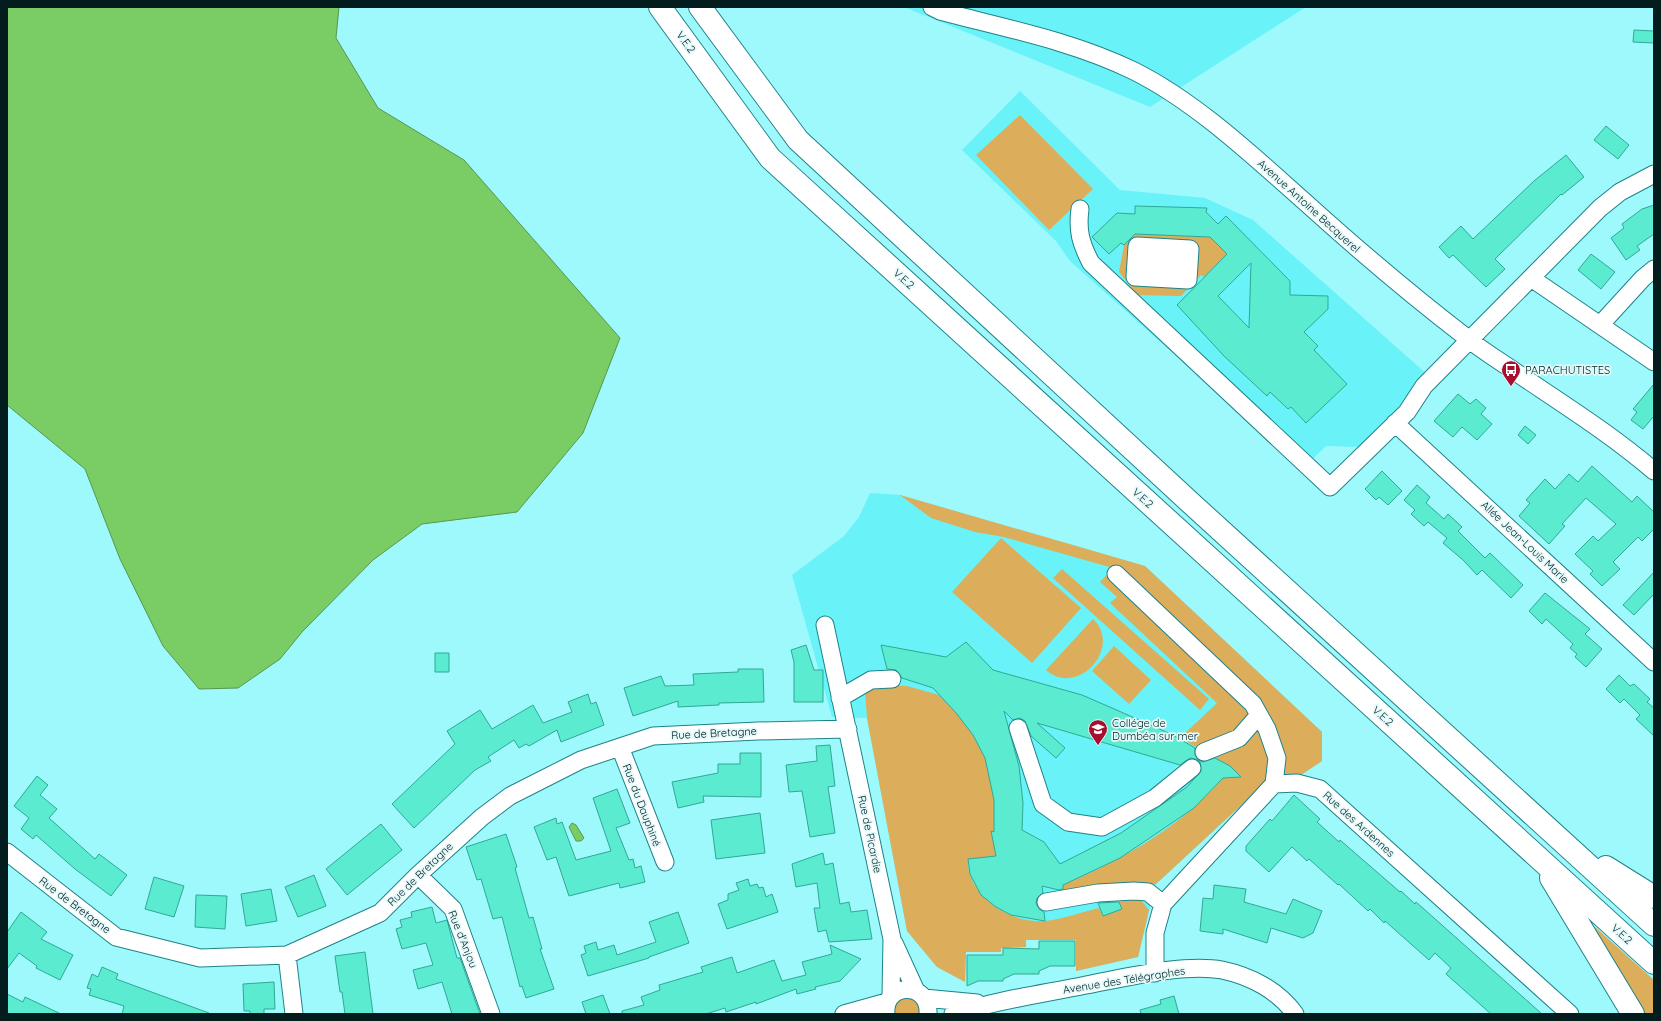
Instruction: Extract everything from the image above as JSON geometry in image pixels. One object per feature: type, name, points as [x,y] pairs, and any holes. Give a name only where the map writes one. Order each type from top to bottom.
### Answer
[{"type":"highway","name":"V.E.2","points":[[660,7],[770,158],[1654,963]]},
{"type":"highway","points":[[700,7],[798,140],[1188,500],[1654,925]]},
{"type":"highway","points":[[1558,838],[1654,897]]},
{"type":"highway","points":[[1537,857],[1633,1014]]},
{"type":"street","name":"Avenue Antoine Becquerel","points":[[932,7],[940,11],[1059,42],[1105,58],[1134,71],[1161,87],[1194,109],[1251,154],[1366,257],[1469,340],[1592,424],[1654,471]]},
{"type":"street","points":[[1080,209],[1078,219],[1081,244],[1091,263],[1330,487],[1407,412],[1424,386],[1600,208],[1620,192],[1654,174]]},
{"type":"street","points":[[1176,264],[1147,262],[1176,264]]},
{"type":"street","points":[[1600,325],[1654,268]]},
{"type":"street","points":[[1531,278],[1654,362]]},
{"type":"street","name":"Allée Jean-Louis Marie","points":[[1395,423],[1654,662]]},
{"type":"street","points":[[1116,574],[1253,704],[1267,729],[1277,758],[1274,784],[1163,904],[1155,933],[1155,973]]},
{"type":"street","name":"Rue de Picardie","points":[[825,625],[892,939],[923,1001]]},
{"type":"street","points":[[840,698],[871,680],[892,679]]},
{"type":"street","points":[[1204,752],[1239,738],[1259,715]]},
{"type":"street","points":[[1018,728],[1043,804],[1068,822],[1102,827],[1155,798],[1192,768]]},
{"type":"street","name":"Rue de Bretagne","points":[[7,852],[116,937],[200,958],[287,955],[380,913],[418,875],[482,817],[510,796],[582,760],[653,736],[758,731],[848,729]]},
{"type":"street","name":"Rue du Dauphiné","points":[[620,747],[665,862]]},
{"type":"street","name":"Rue des Ardennes","points":[[1274,784],[1297,783],[1320,789],[1570,1014]]},
{"type":"street","name":"Rue d'Anjou","points":[[418,875],[453,909],[491,1014]]},
{"type":"street","points":[[1046,902],[1098,893],[1148,892],[1163,904]]},
{"type":"street","name":"Rue de Picardie","points":[[888,1004],[892,939]]},
{"type":"street","points":[[287,955],[294,1014]]},
{"type":"street","name":"Avenue des Télégraphes","points":[[953,1014],[987,1003],[1180,969],[1224,971],[1255,980],[1287,1002],[1295,1014]]},
{"type":"street","name":"Avenue des Télégraphes","points":[[844,1014],[888,1004],[905,989],[923,1001],[987,1003]]},
{"type":"shaded area","points":[[7,7],[339,7],[336,38],[378,108],[464,160],[620,338],[583,433],[517,512],[422,524],[373,560],[302,632],[280,659],[238,688],[199,689],[163,646],[120,559],[85,469],[7,405]]},
{"type":"shaded area","points":[[904,7],[1306,7],[1150,107]]},
{"type":"shaded area","points":[[1020,91],[1120,190],[1205,198],[1253,220],[1429,376],[1359,447],[1326,446],[1302,469],[1070,261],[1056,241],[962,150]]},
{"type":"shaded area","points":[[1020,115],[1093,189],[1049,230],[976,155]]},
{"type":"shaded area","points":[[1135,234],[1210,237],[1227,254],[1204,277],[1201,275],[1181,296],[1137,295],[1119,272],[1124,245]]},
{"type":"shaded area","name":"Collége de Dumbéa sur mer","points":[[870,493],[900,495],[1145,566],[1322,732],[1322,761],[1301,775],[1274,775],[1156,884],[1138,957],[1076,971],[1076,940],[1026,940],[1026,947],[1001,948],[1001,952],[966,952],[965,982],[937,967],[907,931],[867,718],[832,717],[792,575],[844,536],[859,517]]},
{"type":"shaded area","points":[[900,495],[1145,566],[1322,732],[1322,761],[1301,775],[1274,775],[1156,884],[1122,884],[1063,891],[1063,885],[1107,865],[1169,827],[1189,812],[1223,778],[1240,777],[1230,766],[1180,738],[1217,703],[1110,603],[1117,597],[1100,582],[1113,568],[1004,537],[975,532],[931,518]]},
{"type":"shaded area","points":[[1001,538],[1081,608],[1032,663],[952,592]]},
{"type":"shaded area","points":[[1062,569],[1209,699],[1200,710],[1053,578]]},
{"type":"shaded area","points":[[1093,619],[1101,630],[1103,643],[1100,655],[1093,666],[1083,674],[1071,678],[1058,677],[1046,670]]},
{"type":"shaded area","points":[[1114,646],[1151,680],[1129,704],[1092,671]]},
{"type":"shaded area","points":[[883,685],[907,686],[939,695],[957,714],[973,735],[985,758],[991,781],[999,832],[991,832],[996,856],[968,859],[969,872],[981,894],[1000,910],[1023,919],[1034,921],[1052,920],[1099,908],[1103,916],[1122,909],[1119,902],[1140,899],[1149,910],[1138,957],[1076,971],[1076,940],[1026,940],[1026,947],[1001,948],[1001,952],[966,952],[965,982],[937,967],[907,931],[867,718],[865,690]]},
{"type":"shaded area","points":[[572,823],[576,825],[584,838],[581,841],[576,841],[569,827]]},
{"type":"shaded area","points":[[1595,927],[1654,980],[1654,1014],[1640,1014],[1593,933]]},
{"type":"shaded area","points":[[908,996],[919,1004],[920,1014],[893,1014],[896,1001]]},
{"type":"building","points":[[1634,30],[1654,31],[1654,43],[1633,42]]},
{"type":"building","points":[[1606,126],[1629,145],[1618,159],[1594,140]]},
{"type":"building","points":[[1566,155],[1584,177],[1562,195],[1561,194],[1495,259],[1505,269],[1486,287],[1453,255],[1449,258],[1439,247],[1461,226],[1473,239],[1534,181]]},
{"type":"building","points":[[1654,205],[1654,234],[1637,246],[1640,250],[1626,260],[1611,238],[1624,228],[1622,224],[1642,209]]},
{"type":"building","points":[[1135,206],[1207,208],[1206,212],[1218,224],[1226,216],[1290,281],[1290,295],[1328,296],[1328,309],[1304,332],[1318,346],[1314,350],[1347,384],[1306,423],[1291,407],[1288,409],[1270,392],[1267,396],[1224,356],[1177,305],[1227,254],[1210,237],[1135,234],[1124,245],[1121,243],[1109,254],[1092,237],[1117,213],[1135,214]],"holes":[[[1251,263],[1249,328],[1218,296]]]},
{"type":"building","points":[[1591,254],[1615,272],[1601,289],[1578,270]]},
{"type":"building","points":[[1654,384],[1654,416],[1643,429],[1631,420],[1637,412],[1633,409]]},
{"type":"building","points":[[1458,394],[1470,404],[1476,399],[1486,408],[1481,414],[1492,424],[1477,440],[1462,427],[1453,437],[1434,421]]},
{"type":"building","points":[[1525,426],[1536,435],[1528,444],[1518,435]]},
{"type":"building","points":[[1592,466],[1632,502],[1637,496],[1654,512],[1654,529],[1642,541],[1638,537],[1613,562],[1620,569],[1602,586],[1590,574],[1593,571],[1575,554],[1593,536],[1598,541],[1616,524],[1586,498],[1562,524],[1565,526],[1549,544],[1519,516],[1530,503],[1526,500],[1545,479],[1555,489],[1569,474],[1578,482]]},
{"type":"building","points":[[1382,471],[1402,491],[1388,505],[1379,497],[1376,500],[1365,489]]},
{"type":"building","points":[[1417,485],[1430,497],[1426,503],[1444,519],[1448,514],[1462,527],[1458,531],[1485,558],[1490,553],[1523,585],[1511,598],[1482,570],[1477,575],[1463,560],[1443,543],[1447,538],[1428,522],[1424,526],[1411,514],[1415,510],[1404,500]]},
{"type":"building","points":[[1654,572],[1654,594],[1634,615],[1623,605]]},
{"type":"building","points":[[1545,593],[1590,629],[1585,634],[1602,649],[1586,667],[1575,657],[1577,654],[1570,648],[1573,644],[1546,619],[1542,624],[1529,611]]},
{"type":"building","name":"Collége de Dumbéa sur mer","points":[[966,642],[993,670],[1082,695],[1173,735],[1195,748],[1195,755],[1198,760],[1203,762],[1215,758],[1230,766],[1241,777],[1223,778],[1194,808],[1120,858],[1063,885],[1063,889],[1059,890],[1042,886],[1043,893],[1037,898],[1036,903],[1039,909],[1044,912],[1045,921],[1011,915],[996,907],[981,895],[970,874],[968,859],[996,856],[991,831],[994,832],[994,800],[985,758],[973,735],[957,714],[933,688],[902,678],[896,670],[887,669],[881,645],[946,657]],"holes":[[[1004,711],[1013,720],[1020,718],[1025,721],[1031,736],[1056,758],[1065,748],[1037,723],[1180,765],[1190,758],[1195,759],[1200,762],[1201,771],[1187,787],[1121,833],[1060,864],[1044,842],[1022,830],[1023,803],[1019,766]]]},
{"type":"building","points":[[806,645],[814,670],[823,670],[823,702],[794,702],[794,662],[791,650]]},
{"type":"building","points":[[435,653],[449,653],[449,672],[435,672]]},
{"type":"building","points":[[738,669],[763,669],[764,702],[719,703],[719,705],[678,707],[678,701],[633,716],[624,688],[661,676],[665,686],[694,685],[693,674],[738,672]]},
{"type":"building","points":[[1619,675],[1630,686],[1634,684],[1650,699],[1647,702],[1654,708],[1654,736],[1636,719],[1640,715],[1624,699],[1620,703],[1606,689]]},
{"type":"building","points":[[588,694],[591,704],[596,702],[604,725],[561,742],[557,730],[529,746],[526,744],[519,748],[514,740],[488,757],[491,761],[475,770],[414,828],[392,804],[455,744],[447,731],[480,710],[492,729],[533,705],[543,723],[572,712],[568,702]]},
{"type":"building","points":[[830,745],[835,786],[828,787],[835,833],[810,837],[802,791],[789,792],[786,765],[817,761],[816,746]]},
{"type":"building","points":[[740,753],[761,753],[761,797],[703,796],[704,802],[678,808],[672,782],[718,773],[718,764],[740,764]]},
{"type":"building","points":[[37,776],[48,785],[40,795],[57,809],[49,818],[95,859],[99,854],[127,875],[111,896],[75,869],[36,835],[33,839],[21,829],[29,818],[14,806]]},
{"type":"building","points":[[617,789],[630,823],[616,828],[629,860],[633,859],[635,868],[641,866],[645,882],[620,888],[619,883],[569,896],[556,857],[547,860],[534,827],[556,818],[557,824],[562,822],[576,860],[611,851],[593,798]]},
{"type":"building","points":[[1294,795],[1320,819],[1317,822],[1339,842],[1340,840],[1415,904],[1416,902],[1542,1014],[1491,1014],[1446,974],[1451,968],[1435,953],[1429,960],[1385,921],[1384,923],[1370,909],[1368,911],[1339,884],[1338,885],[1309,859],[1307,861],[1292,847],[1269,872],[1246,851],[1246,846],[1270,819],[1272,821]]},
{"type":"building","points":[[760,813],[765,853],[716,859],[711,820]]},
{"type":"building","points":[[381,824],[402,850],[347,895],[326,869]]},
{"type":"building","points":[[506,834],[517,867],[515,868],[529,918],[533,917],[542,949],[540,949],[554,989],[526,998],[522,986],[520,987],[502,917],[493,919],[481,879],[477,880],[466,847]]},
{"type":"building","points":[[823,853],[825,865],[833,863],[840,904],[849,902],[851,912],[867,910],[872,939],[829,942],[826,930],[818,932],[814,908],[820,908],[817,883],[796,887],[792,864]]},
{"type":"building","points":[[314,875],[326,906],[298,917],[285,887]]},
{"type":"building","points":[[154,877],[184,886],[174,917],[145,909]]},
{"type":"building","points":[[748,879],[750,886],[757,884],[759,888],[763,887],[766,897],[772,894],[778,912],[727,929],[718,904],[728,900],[728,894],[739,890],[736,883]]},
{"type":"building","points":[[1214,885],[1246,889],[1244,902],[1286,914],[1293,899],[1322,911],[1313,933],[1303,938],[1271,928],[1267,943],[1223,929],[1223,934],[1200,931],[1203,898],[1213,899]]},
{"type":"building","points":[[271,889],[277,921],[246,926],[241,894]]},
{"type":"building","points":[[196,895],[227,896],[225,929],[195,927]]},
{"type":"building","points":[[1119,902],[1122,909],[1103,916],[1098,903]]},
{"type":"building","points":[[432,907],[436,923],[447,920],[457,958],[460,958],[480,1014],[452,1014],[442,982],[418,989],[413,970],[433,965],[426,943],[402,949],[396,929],[402,927],[400,920],[412,917],[411,912]]},
{"type":"building","points":[[21,912],[47,932],[41,939],[73,955],[60,980],[36,968],[37,966],[19,953],[7,969],[7,932]]},
{"type":"building","points":[[678,912],[689,943],[649,958],[588,976],[581,955],[586,953],[584,946],[596,942],[598,950],[614,945],[617,955],[656,942],[649,922]]},
{"type":"building","points":[[1039,941],[1075,941],[1075,966],[1050,966],[1039,971],[1039,974],[1014,974],[1003,979],[1003,981],[978,981],[967,986],[967,955],[1003,955],[1003,948],[1039,949]]},
{"type":"building","points":[[830,945],[861,959],[840,981],[815,987],[816,989],[797,994],[796,989],[756,1004],[756,1002],[726,1012],[725,1008],[706,1014],[622,1014],[622,1011],[644,1005],[641,997],[660,990],[659,985],[703,972],[701,967],[732,957],[737,973],[774,960],[782,981],[806,975],[802,962],[832,954]]},
{"type":"building","points":[[365,952],[373,1014],[345,1014],[335,956]]},
{"type":"building","points":[[102,967],[118,974],[116,979],[209,1014],[122,1014],[124,1006],[89,995],[91,989],[87,988],[92,974],[98,977]]},
{"type":"building","points":[[274,982],[275,1009],[264,1009],[264,1014],[250,1014],[250,1011],[244,1011],[243,984]]},
{"type":"building","points":[[7,994],[23,1002],[25,997],[61,1014],[7,1014]]},
{"type":"building","points":[[603,995],[610,1014],[586,1014],[582,1002]]},
{"type":"building","points":[[1174,996],[1179,1014],[1141,1014],[1140,1010],[1161,1004],[1160,1000]]},
{"type":"place","name":"PARACHUTISTES","points":[[1511,387]]},
{"type":"place","name":"Collége de Dumbéa sur mer","points":[[1098,746]]}]
